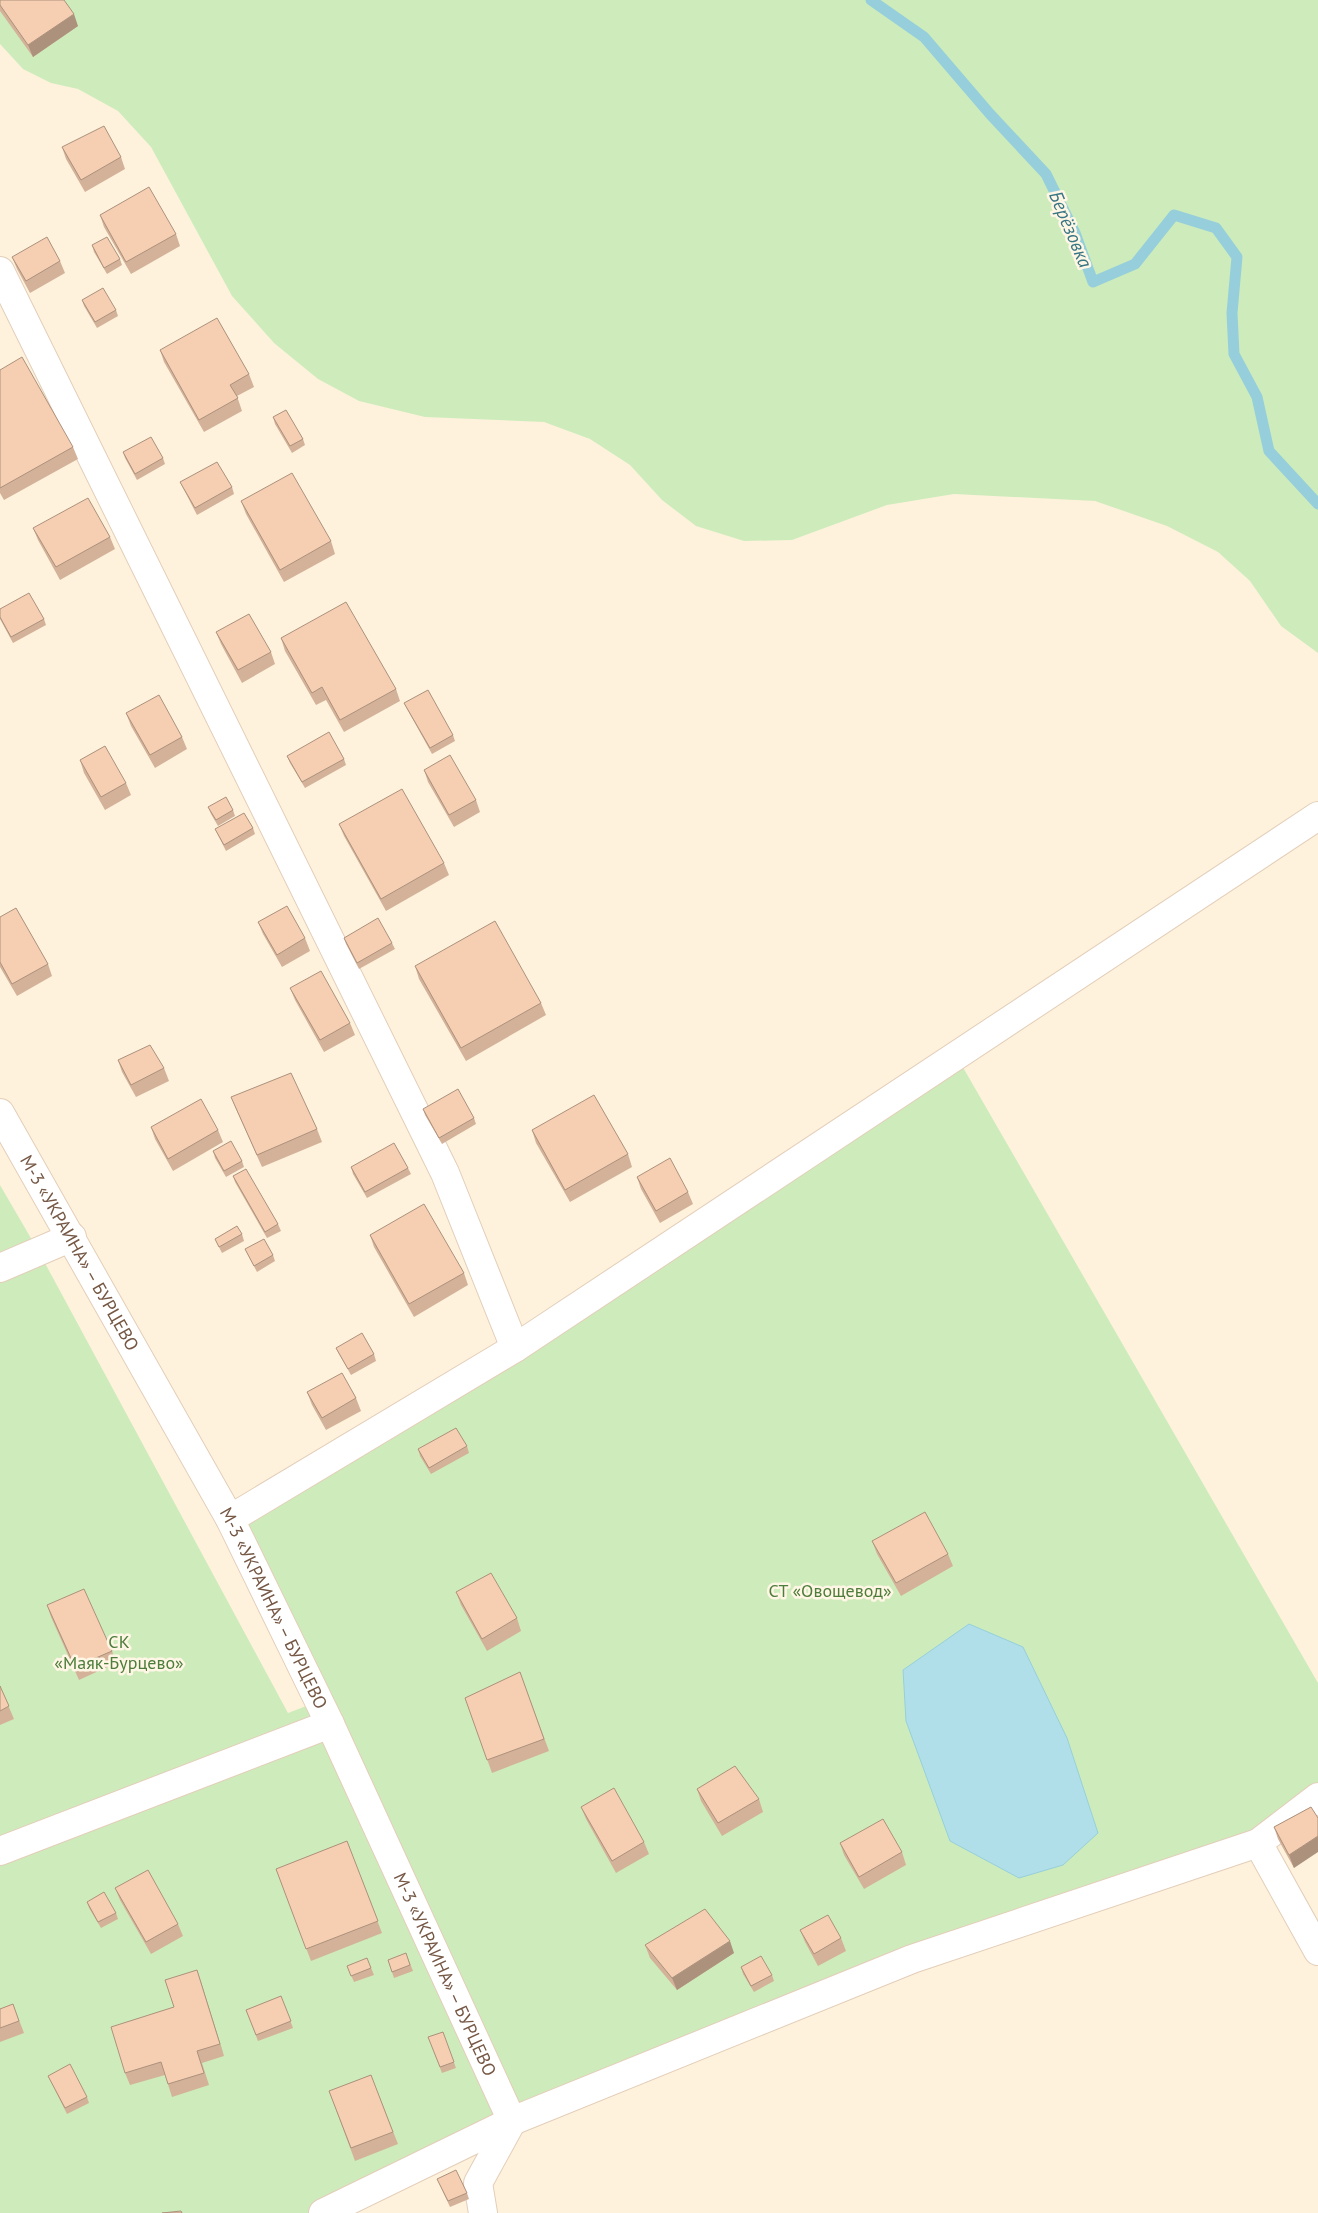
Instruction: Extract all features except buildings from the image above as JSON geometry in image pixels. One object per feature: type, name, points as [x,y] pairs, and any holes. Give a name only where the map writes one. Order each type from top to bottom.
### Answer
[{"type":"street","points":[[1,275],[445,1173],[515,1348]]},
{"type":"street","points":[[230,1519],[515,1348],[1318,816]]},
{"type":"street","name":"М-3 «УКРАИНА» – БУРЦЕВО","points":[[0,1113],[72,1237],[230,1519],[330,1724],[512,2121]]},
{"type":"street","points":[[0,1268],[72,1237]]},
{"type":"street","points":[[0,1851],[330,1724]]},
{"type":"street","points":[[323,2213],[512,2121],[912,1959],[1258,1843],[1318,1797]]},
{"type":"street","points":[[1258,1843],[1318,1951]]},
{"type":"street","points":[[483,2213],[478,2183],[512,2121]]},
{"type":"green space","points":[[0,0],[1318,0],[1318,653],[1281,626],[1250,581],[1218,552],[1167,526],[1095,501],[954,494],[887,505],[792,540],[744,541],[696,526],[662,500],[630,465],[590,439],[544,422],[425,417],[359,401],[318,379],[274,343],[232,296],[151,147],[118,111],[78,89],[51,83],[23,69],[0,44]]},
{"type":"green space","name":"СТ «Овощевод»","points":[[957,1057],[1318,1683],[1318,1797],[1258,1843],[912,1959],[318,2213],[0,2213],[0,1185],[39,1252],[288,1713],[319,1701],[230,1519]]},
{"type":"water","points":[[969,1624],[1023,1647],[1067,1738],[1098,1833],[1063,1865],[1019,1878],[950,1841],[906,1721],[903,1670]]},
{"type":"waterway","name":"Берёзовка","points":[[871,0],[924,37],[990,114],[1046,174],[1075,233],[1093,282],[1135,264],[1174,215],[1216,228],[1237,257],[1232,313],[1234,354],[1257,397],[1269,451],[1318,504]]},
{"type":"park label","name":"СК «Маяк-Бурцево»","points":[[119,1652]]}]
